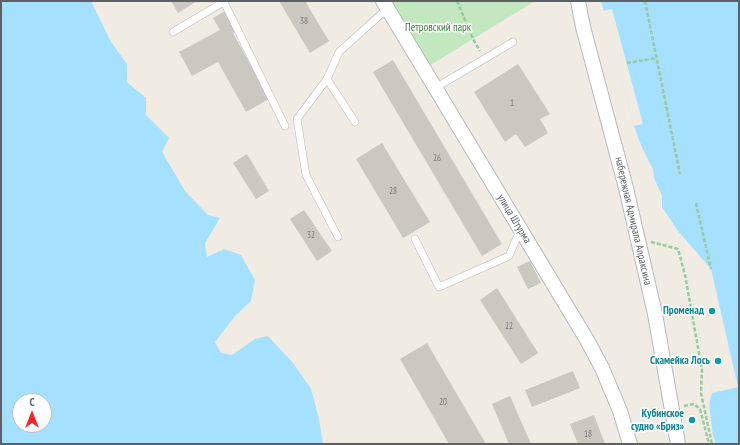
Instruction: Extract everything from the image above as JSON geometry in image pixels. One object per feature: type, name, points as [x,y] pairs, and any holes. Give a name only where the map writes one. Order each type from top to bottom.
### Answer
[{"type":"street","name":"набережная Адмирала Апраксина","points":[[578,1],[583,27],[626,188],[655,314],[678,444]]},
{"type":"street","name":"улица Штурма","points":[[386,5],[602,368],[620,411],[630,444]]},
{"type":"lane","points":[[173,32],[224,1],[285,126]]},
{"type":"lane","points":[[338,237],[306,175],[297,119],[327,80],[339,52],[386,5]]},
{"type":"lane","points":[[435,88],[513,42]]},
{"type":"lane","points":[[327,80],[355,122]]},
{"type":"lane","points":[[415,239],[439,287],[509,256],[520,230]]},
{"type":"path","points":[[457,1],[473,39],[485,58]]},
{"type":"path","points":[[645,1],[680,174]]},
{"type":"path","points":[[627,63],[657,58]]},
{"type":"path","points":[[696,202],[711,269]]},
{"type":"path","points":[[647,241],[678,249],[685,275],[702,370],[701,393],[712,444]]},
{"type":"path","points":[[680,407],[694,404],[700,409],[709,444]]},
{"type":"green space","name":"Петровский парк","points":[[390,1],[535,1],[429,66]]},
{"type":"water","points":[[1,1],[91,1],[111,42],[127,64],[127,82],[146,98],[146,115],[169,138],[162,152],[185,191],[208,215],[220,218],[205,243],[207,257],[224,249],[241,255],[255,280],[251,301],[235,316],[215,342],[221,353],[232,355],[255,339],[268,336],[293,363],[311,389],[319,419],[323,444],[1,444]]},
{"type":"water","points":[[601,1],[739,1],[739,444],[716,444],[713,436],[709,404],[712,393],[678,231],[662,207],[662,196],[654,178],[653,169],[641,145],[634,126]]},
{"type":"pier","points":[[612,9],[643,124],[634,126],[603,11]]},
{"type":"pier","points":[[678,231],[711,269],[738,387],[712,393]]},
{"type":"building","points":[[171,1],[197,1],[178,13]]},
{"type":"building","points":[[279,1],[305,1],[329,41],[310,53]]},
{"type":"building","points":[[227,10],[238,30],[233,33],[269,99],[246,112],[218,62],[192,76],[179,52],[220,30],[213,18]]},
{"type":"building","points":[[393,60],[502,244],[482,256],[373,72]]},
{"type":"building","points":[[518,64],[550,114],[540,119],[548,133],[525,147],[516,134],[505,142],[474,92]]},
{"type":"building","points":[[382,143],[430,222],[403,238],[356,159]]},
{"type":"building","points":[[247,154],[269,191],[256,199],[233,163]]},
{"type":"building","points":[[304,210],[332,251],[317,261],[290,219]]},
{"type":"building","points":[[530,261],[541,283],[528,289],[517,267]]},
{"type":"building","points":[[497,288],[538,353],[521,364],[480,300]]},
{"type":"building","points":[[427,343],[486,444],[449,444],[400,359]]},
{"type":"building","points":[[573,371],[580,388],[532,407],[525,390]]},
{"type":"building","points":[[510,396],[531,444],[509,444],[492,404]]},
{"type":"building","points":[[594,415],[605,444],[578,444],[570,424]]},
{"type":"place","name":"Променад","points":[[712,311]]},
{"type":"place","name":"Скамейка Лось","points":[[718,361]]},
{"type":"place","name":"Кубинское судно «Бриз»","points":[[692,420]]}]
